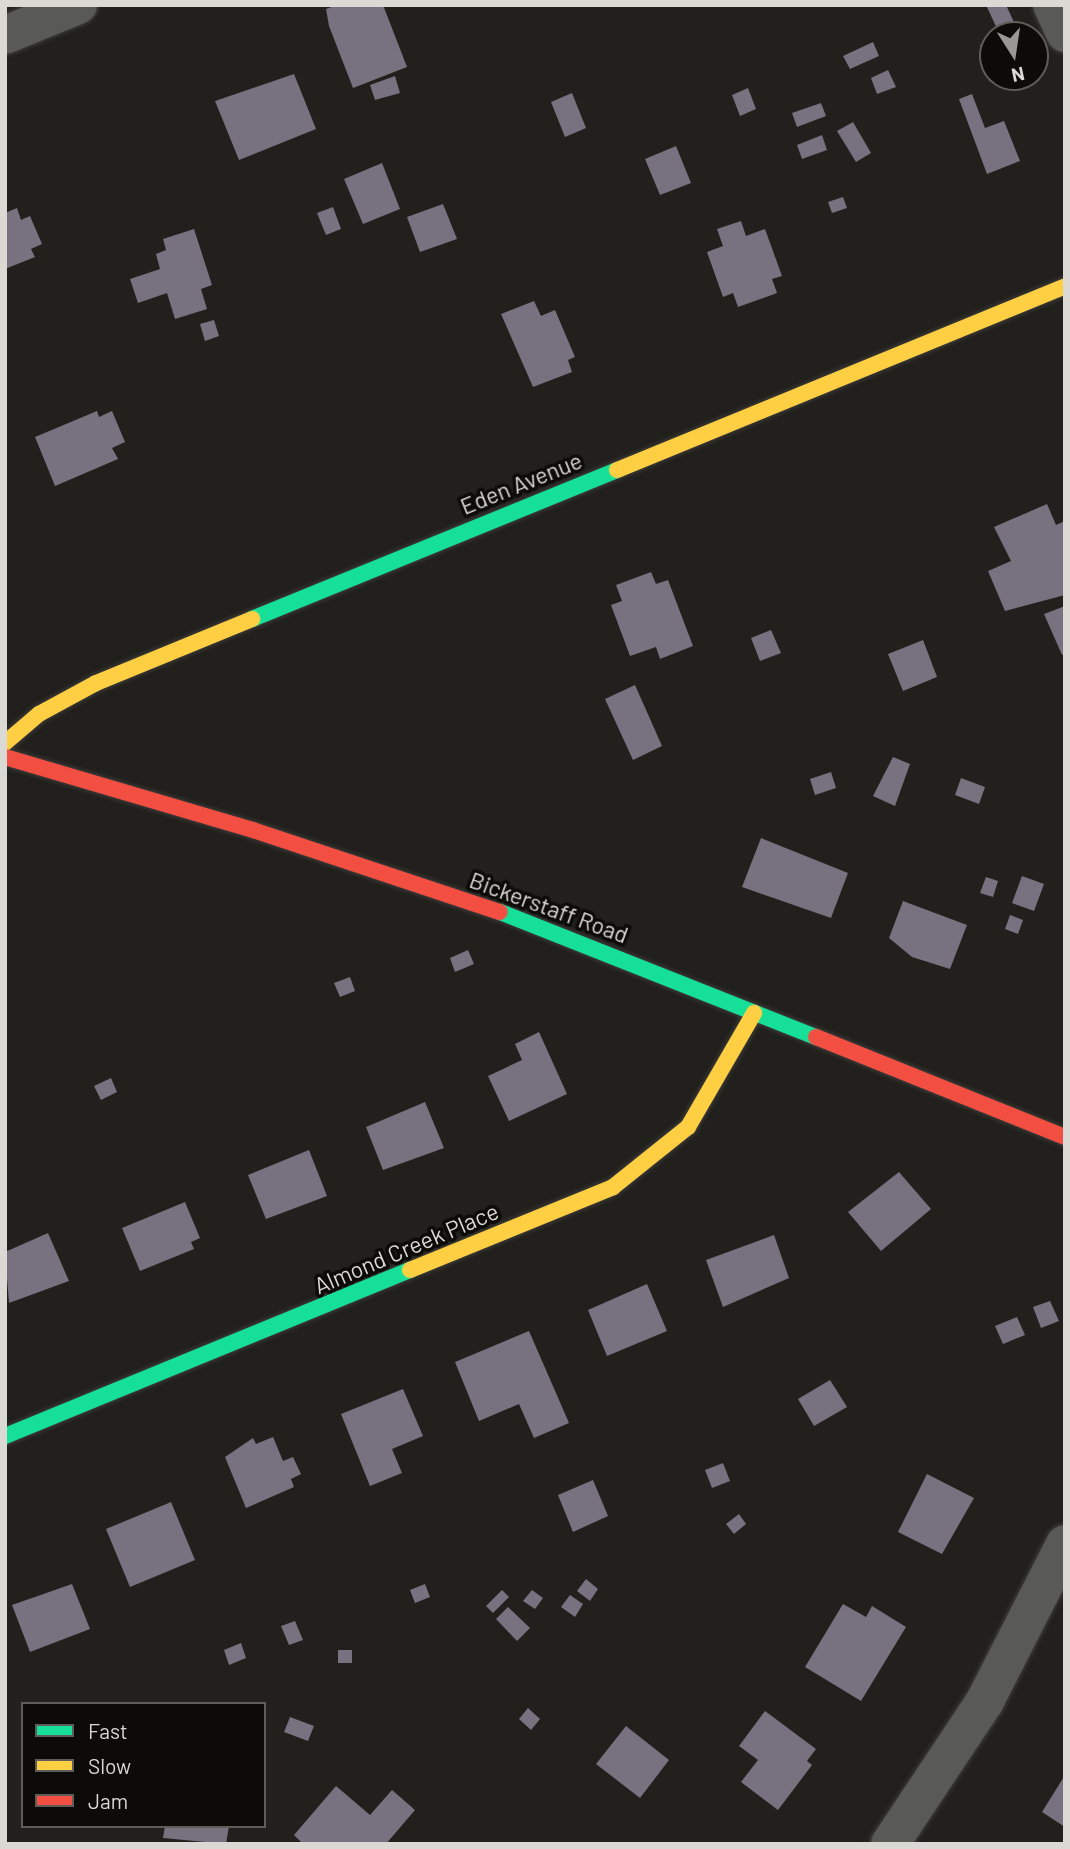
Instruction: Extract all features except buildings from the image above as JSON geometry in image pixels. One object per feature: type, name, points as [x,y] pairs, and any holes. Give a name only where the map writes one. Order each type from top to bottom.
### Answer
[{"type":"street","points":[[5,35],[78,5]]},
{"type":"street","points":[[1052,5],[1065,33]]},
{"type":"street","name":"Eden Avenue","points":[[5,743],[39,714],[96,683],[1065,286]]},
{"type":"street","name":"Bickerstaff Road","points":[[5,757],[253,830],[521,919],[1065,1136]]},
{"type":"street","name":"Almond Creek Place","points":[[5,1436],[613,1187],[656,1158],[688,1127],[754,1013]]},
{"type":"street","points":[[890,1844],[985,1701],[1065,1544]]},
{"type":"traffic: fast","points":[[252,619],[617,470]]},
{"type":"traffic: fast","points":[[500,912],[816,1037]]},
{"type":"traffic: fast","points":[[5,1436],[410,1270]]},
{"type":"traffic: slow","points":[[617,470],[1065,286]]},
{"type":"traffic: slow","points":[[5,743],[39,714],[96,683],[252,619]]},
{"type":"traffic: slow","points":[[410,1270],[613,1187],[688,1127],[754,1013]]},
{"type":"traffic: jam","points":[[5,757],[253,830],[500,912]]},
{"type":"traffic: jam","points":[[816,1037],[1065,1137]]}]
